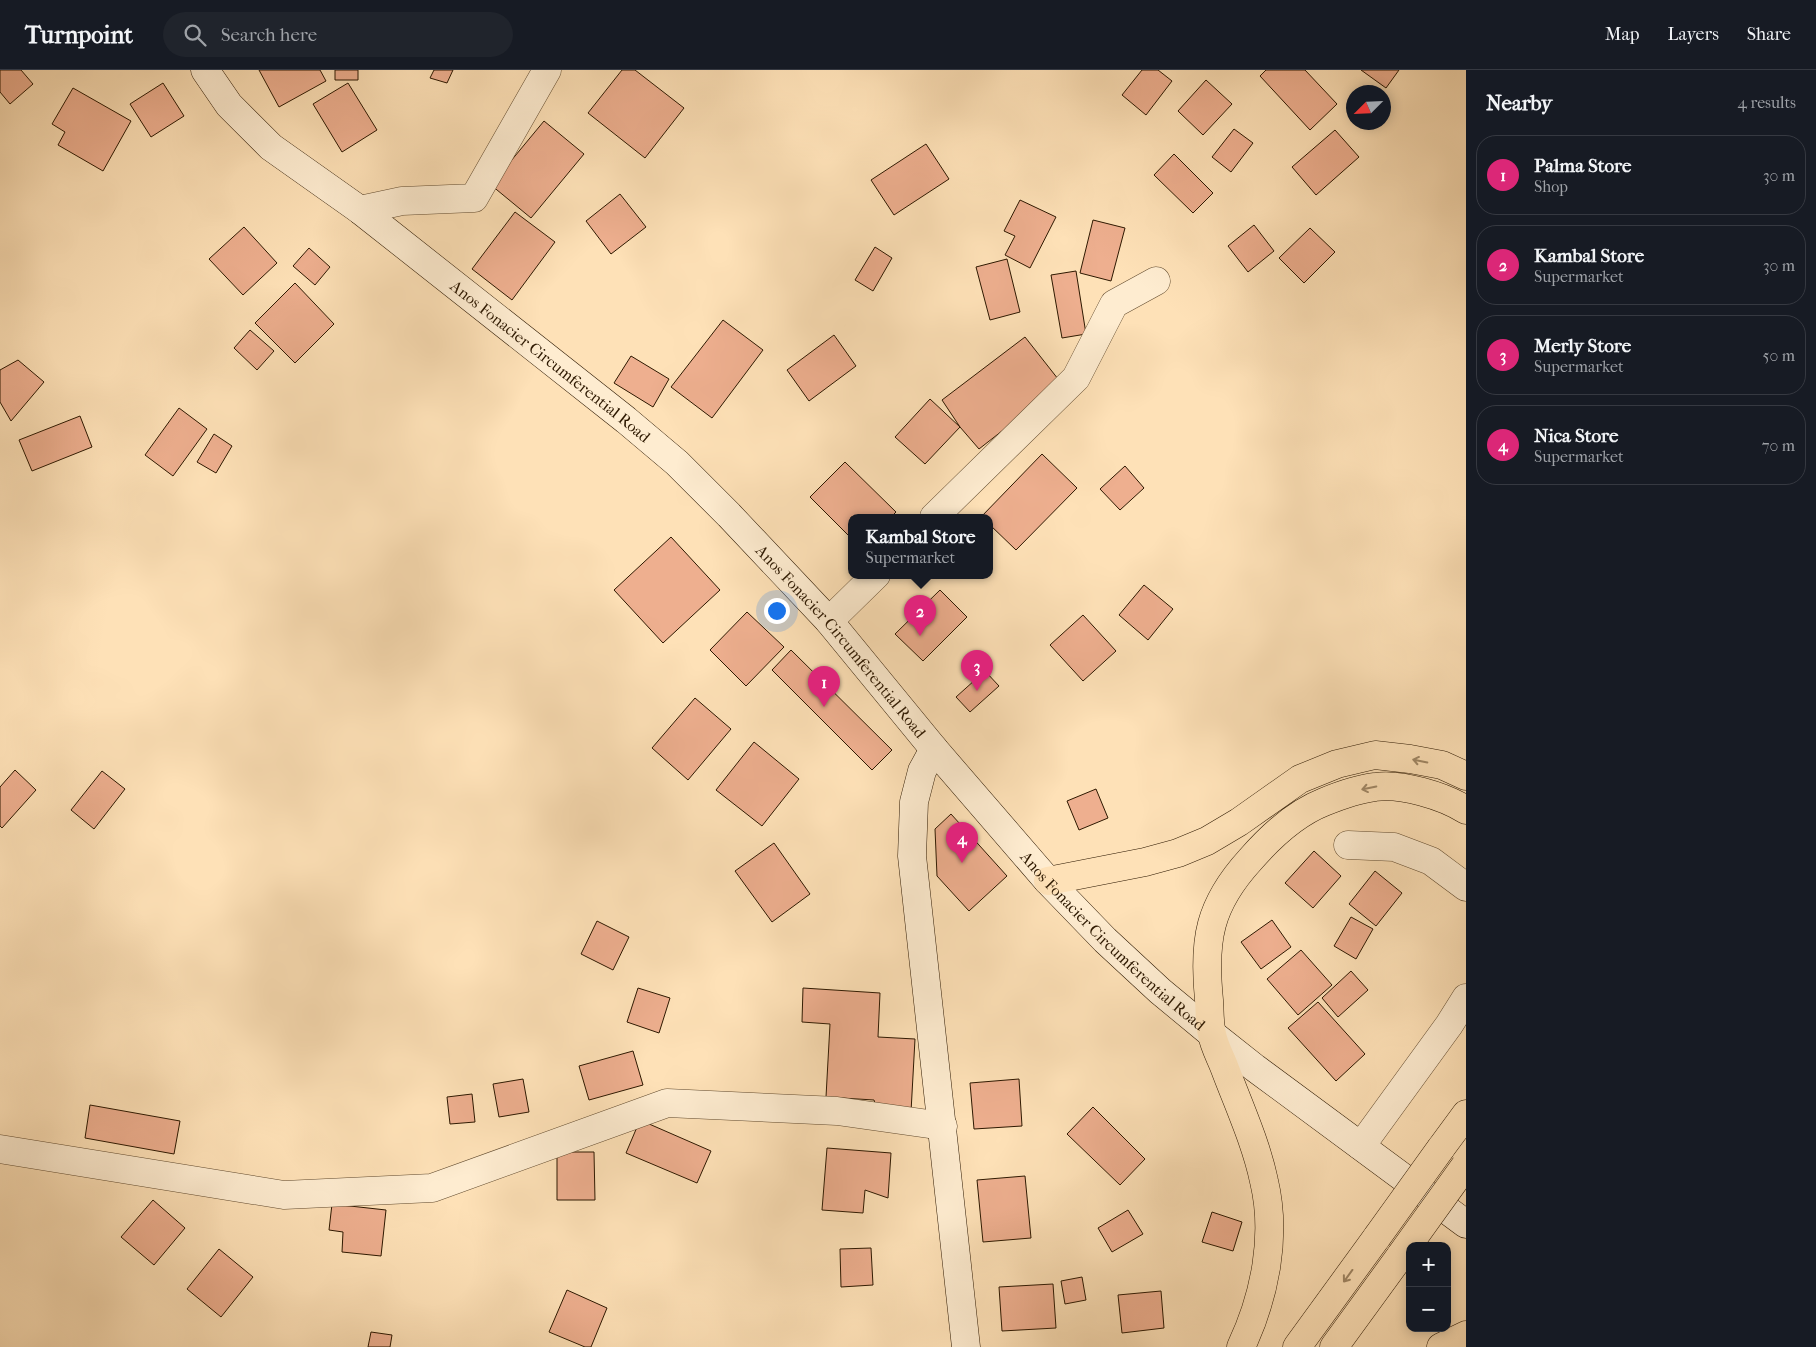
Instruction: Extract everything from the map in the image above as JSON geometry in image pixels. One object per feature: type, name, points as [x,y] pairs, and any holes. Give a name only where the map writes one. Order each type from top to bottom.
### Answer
[{"type":"main road","points":[[1048,881],[1145,862],[1178,853],[1207,841],[1239,822],[1300,779],[1337,764],[1374,756],[1410,759],[1442,765],[1466,776]]},
{"type":"main road","points":[[1241,1347],[1256,1308],[1267,1266],[1270,1224],[1264,1181],[1257,1156],[1212,1034],[1207,981],[1207,949],[1212,921],[1221,900],[1238,873],[1262,847],[1287,825],[1314,806],[1346,793],[1377,786],[1432,794],[1466,810]]},
{"type":"main road","points":[[1297,1347],[1466,1114]]},
{"type":"main road","points":[[1334,1347],[1466,1165]]},
{"type":"main road","points":[[1441,1347],[1466,1335]]},
{"type":"street","name":"Anos Fonacier Circumferential Road","points":[[205,70],[228,105],[271,147],[360,210],[618,413],[677,463],[829,621],[934,749],[1048,881],[1160,991],[1212,1034],[1466,1224]]},
{"type":"street","points":[[360,210],[402,201],[474,198],[547,70]]},
{"type":"street","points":[[937,514],[1076,378],[1114,304],[1156,281]]},
{"type":"street","points":[[829,621],[872,579]]},
{"type":"street","points":[[934,749],[922,771],[914,802],[912,856],[966,1347]]},
{"type":"street","points":[[1348,845],[1394,847],[1431,861],[1466,888]]},
{"type":"street","points":[[1361,1146],[1449,1025],[1466,998]]},
{"type":"street","points":[[0,1149],[284,1195],[432,1188],[667,1103],[838,1111],[943,1126]]},
{"type":"building","points":[[0,70],[21,70],[33,84],[10,104],[0,92]]},
{"type":"building","points":[[259,70],[320,70],[326,81],[279,107]]},
{"type":"building","points":[[335,70],[358,70],[358,80],[335,80]]},
{"type":"building","points":[[434,70],[453,70],[447,83],[430,78]]},
{"type":"building","points":[[622,70],[635,70],[684,108],[645,158],[588,113]]},
{"type":"building","points":[[1142,70],[1158,70],[1172,81],[1146,115],[1122,95]]},
{"type":"building","points":[[1266,70],[1305,70],[1337,104],[1310,130],[1260,76]]},
{"type":"building","points":[[1361,70],[1399,70],[1388,85],[1382,85]]},
{"type":"building","points":[[1206,80],[1232,104],[1203,135],[1178,111]]},
{"type":"building","points":[[163,83],[184,116],[151,137],[130,104]]},
{"type":"building","points":[[348,83],[377,130],[342,152],[313,104]]},
{"type":"building","points":[[73,88],[131,121],[103,171],[58,145],[65,132],[52,124]]},
{"type":"building","points":[[544,121],[584,154],[531,218],[491,185]]},
{"type":"building","points":[[1234,129],[1253,143],[1231,172],[1212,157]]},
{"type":"building","points":[[1335,130],[1359,157],[1316,195],[1292,167]]},
{"type":"building","points":[[926,144],[949,179],[894,215],[871,180]]},
{"type":"building","points":[[1174,154],[1213,193],[1193,213],[1154,175]]},
{"type":"building","points":[[620,194],[646,227],[611,254],[586,221]]},
{"type":"building","points":[[1020,200],[1056,217],[1030,268],[1005,255],[1015,236],[1004,231]]},
{"type":"building","points":[[515,212],[555,242],[512,300],[472,269]]},
{"type":"building","points":[[1093,220],[1125,228],[1111,281],[1080,273]]},
{"type":"building","points":[[1254,225],[1274,251],[1248,272],[1228,246]]},
{"type":"building","points":[[244,227],[277,263],[243,295],[209,259]]},
{"type":"building","points":[[1310,228],[1335,252],[1304,283],[1279,258]]},
{"type":"building","points":[[875,247],[892,258],[873,291],[855,280]]},
{"type":"building","points":[[309,248],[330,267],[315,285],[293,266]]},
{"type":"building","points":[[1007,259],[1020,312],[990,320],[976,267]]},
{"type":"building","points":[[1076,271],[1086,334],[1062,338],[1051,275]]},
{"type":"building","points":[[295,283],[334,324],[295,363],[255,323]]},
{"type":"building","points":[[723,320],[763,350],[712,418],[671,387]]},
{"type":"building","points":[[250,330],[274,351],[257,370],[234,348]]},
{"type":"building","points":[[834,335],[856,366],[809,401],[787,370]]},
{"type":"building","points":[[1025,337],[1062,384],[979,449],[960,427],[942,400]]},
{"type":"building","points":[[631,356],[669,379],[653,407],[614,383]]},
{"type":"building","points":[[18,360],[44,382],[11,421],[0,402],[0,370]]},
{"type":"building","points":[[930,399],[960,427],[925,464],[895,437]]},
{"type":"building","points":[[179,408],[207,429],[173,476],[145,455]]},
{"type":"building","points":[[80,416],[92,447],[32,471],[19,440]]},
{"type":"building","points":[[214,434],[232,446],[216,473],[197,462]]},
{"type":"building","points":[[1042,454],[1077,488],[1016,550],[993,528],[993,514],[984,514]]},
{"type":"building","points":[[845,462],[896,512],[894,514],[848,514],[848,535],[810,497]]},
{"type":"building","points":[[1125,466],[1144,488],[1120,510],[1100,489]]},
{"type":"building","points":[[671,537],[720,590],[663,643],[614,590]]},
{"type":"building","points":[[1144,585],[1173,609],[1148,640],[1119,615]]},
{"type":"building","points":[[940,590],[967,617],[923,661],[895,634]]},
{"type":"building","points":[[747,612],[784,647],[746,686],[710,650]]},
{"type":"building","points":[[1083,615],[1116,651],[1083,681],[1050,645]]},
{"type":"building","points":[[791,650],[892,750],[872,770],[772,670]]},
{"type":"building","points":[[985,671],[999,686],[970,712],[956,697]]},
{"type":"building","points":[[695,698],[731,729],[688,780],[652,748]]},
{"type":"building","points":[[754,742],[799,779],[762,826],[716,790]]},
{"type":"building","points":[[15,770],[36,790],[2,828],[0,826],[0,787]]},
{"type":"building","points":[[102,771],[125,789],[94,829],[71,810]]},
{"type":"building","points":[[1096,789],[1108,818],[1079,830],[1067,801]]},
{"type":"building","points":[[951,814],[1007,876],[969,911],[937,876],[935,829]]},
{"type":"building","points":[[774,843],[810,894],[772,922],[735,871]]},
{"type":"building","points":[[1314,851],[1341,876],[1313,908],[1285,883]]},
{"type":"building","points":[[1375,871],[1402,893],[1376,926],[1349,904]]},
{"type":"building","points":[[1351,917],[1373,929],[1356,959],[1334,946]]},
{"type":"building","points":[[1272,920],[1291,947],[1261,969],[1241,942]]},
{"type":"building","points":[[597,921],[629,937],[613,970],[581,954]]},
{"type":"building","points":[[1301,950],[1332,985],[1298,1015],[1267,979]]},
{"type":"building","points":[[1351,971],[1368,990],[1338,1017],[1322,998]]},
{"type":"building","points":[[638,988],[670,998],[659,1033],[627,1022]]},
{"type":"building","points":[[803,988],[880,993],[878,1037],[915,1039],[911,1112],[877,1110],[874,1100],[826,1097],[830,1024],[802,1022]]},
{"type":"building","points":[[1318,1002],[1365,1054],[1336,1081],[1288,1028]]},
{"type":"building","points":[[633,1051],[643,1085],[589,1100],[579,1066]]},
{"type":"building","points":[[523,1079],[529,1112],[499,1117],[493,1084]]},
{"type":"building","points":[[1019,1079],[1022,1126],[974,1129],[970,1083]]},
{"type":"building","points":[[472,1094],[475,1122],[450,1124],[447,1097]]},
{"type":"building","points":[[90,1105],[180,1121],[174,1154],[85,1138]]},
{"type":"building","points":[[1093,1107],[1145,1159],[1120,1185],[1067,1134]]},
{"type":"building","points":[[640,1120],[711,1151],[697,1183],[626,1153]]},
{"type":"building","points":[[827,1148],[891,1153],[888,1198],[865,1190],[863,1213],[822,1210]]},
{"type":"building","points":[[557,1152],[594,1152],[595,1200],[557,1200]]},
{"type":"building","points":[[1025,1176],[1031,1238],[983,1242],[977,1180]]},
{"type":"building","points":[[153,1200],[185,1228],[154,1265],[121,1237]]},
{"type":"building","points":[[332,1204],[386,1210],[381,1256],[342,1252],[343,1232],[329,1230]]},
{"type":"building","points":[[1128,1210],[1143,1234],[1112,1252],[1098,1228]]},
{"type":"building","points":[[1212,1212],[1242,1222],[1233,1251],[1202,1242]]},
{"type":"building","points":[[871,1248],[873,1285],[841,1287],[840,1249]]},
{"type":"building","points":[[219,1249],[253,1277],[221,1317],[187,1289]]},
{"type":"building","points":[[1082,1277],[1086,1300],[1065,1304],[1061,1281]]},
{"type":"building","points":[[1053,1284],[1056,1328],[1002,1331],[999,1287]]},
{"type":"building","points":[[567,1290],[607,1308],[591,1347],[585,1347],[549,1332]]},
{"type":"building","points":[[1161,1291],[1164,1328],[1122,1333],[1118,1295]]},
{"type":"building","points":[[371,1332],[392,1335],[390,1347],[368,1347]]},
{"type":"place","name":"Kambal Store","points":[[920,636]]},
{"type":"place","name":"Merly Store","points":[[977,691]]},
{"type":"place","name":"Palma Store","points":[[824,707]]},
{"type":"place","name":"Nica Store","points":[[962,863]]}]
